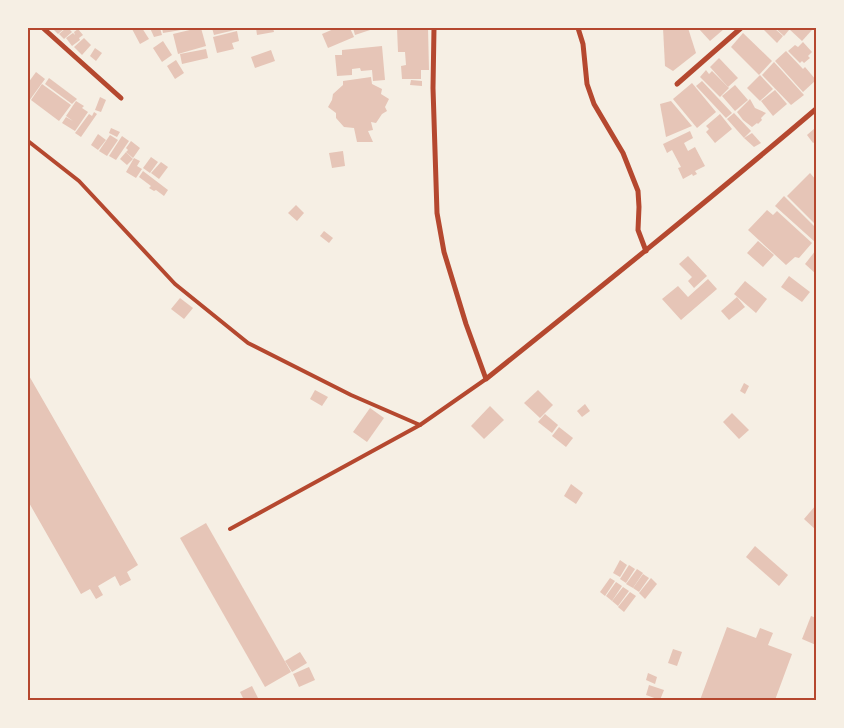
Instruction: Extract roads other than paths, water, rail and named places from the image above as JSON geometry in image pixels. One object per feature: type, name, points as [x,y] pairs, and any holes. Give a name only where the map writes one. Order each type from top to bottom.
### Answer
[{"type":"street","points":[[43,28],[120,98]]},
{"type":"street","points":[[434,28],[433,88],[437,213],[444,252],[454,287],[486,379],[646,251],[816,109]]},
{"type":"street","points":[[578,28],[583,44],[587,84],[594,104],[623,153],[638,191],[638,230],[646,251]]},
{"type":"street","points":[[677,84],[741,28]]},
{"type":"lane","points":[[28,141],[79,181],[175,284],[248,343],[351,395],[420,425]]},
{"type":"lane","points":[[230,529],[420,425],[486,379]]}]
